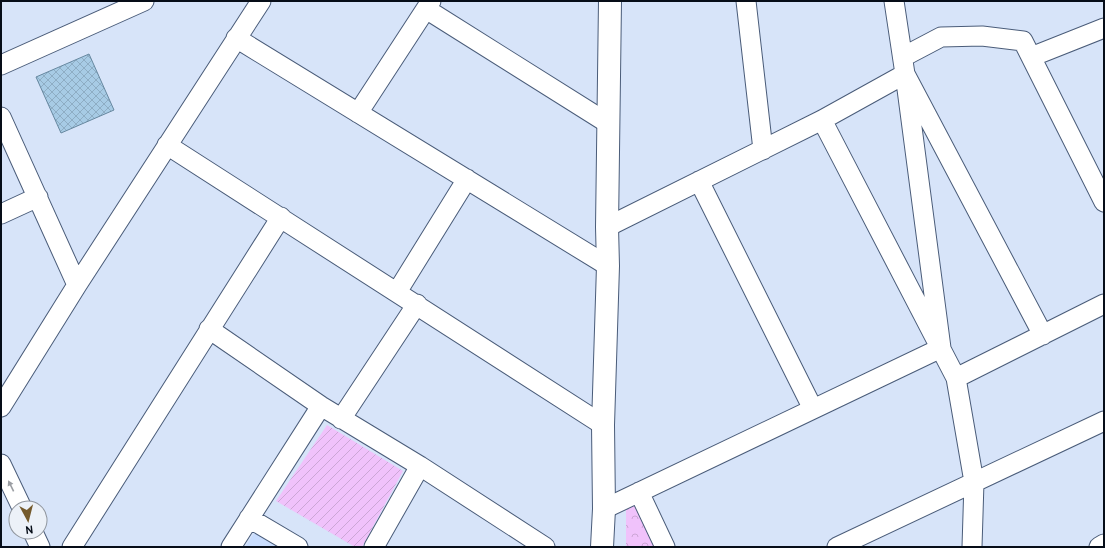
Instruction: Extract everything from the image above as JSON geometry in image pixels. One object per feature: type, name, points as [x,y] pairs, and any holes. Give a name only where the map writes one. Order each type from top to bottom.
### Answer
[{"type":"main road","points":[[602,547],[604,509],[603,425],[608,266],[607,227],[610,1]]},
{"type":"street","points":[[1,65],[144,1]]},
{"type":"street","points":[[1,407],[77,285],[261,1]]},
{"type":"street","points":[[746,1],[763,150]]},
{"type":"street","points":[[894,1],[904,66],[940,348]]},
{"type":"street","points":[[358,113],[429,5],[609,124]]},
{"type":"street","points":[[607,227],[822,120],[904,66],[942,37],[982,36],[1027,49],[1104,28]]},
{"type":"street","points":[[236,38],[608,266]]},
{"type":"street","points":[[1027,49],[1103,195]]},
{"type":"street","points":[[904,66],[1043,335]]},
{"type":"street","points":[[1,117],[77,285]]},
{"type":"street","points":[[822,120],[956,378],[974,482],[972,547]]},
{"type":"street","points":[[167,145],[417,304],[603,425]]},
{"type":"street","points":[[397,292],[467,179]]},
{"type":"street","points":[[699,181],[813,409]]},
{"type":"street","points":[[1,214],[38,197]]},
{"type":"street","points":[[72,547],[281,217]]},
{"type":"street","points":[[341,419],[417,304]]},
{"type":"street","points":[[956,378],[1104,304]]},
{"type":"street","points":[[209,329],[341,419],[420,466],[545,547]]},
{"type":"street","points":[[604,509],[940,348]]},
{"type":"street","points":[[230,547],[321,406]]},
{"type":"street","points":[[837,547],[1104,421]]},
{"type":"street","points":[[1,464],[18,500]]},
{"type":"street","points":[[374,547],[420,466]]},
{"type":"street","points":[[639,492],[665,547]]},
{"type":"street","points":[[249,518],[298,547]]},
{"type":"street","points":[[1099,547],[1104,544]]},
{"type":"shaded area","points":[[255,532],[278,547],[245,547]]},
{"type":"green space","points":[[327,425],[403,471],[362,547],[355,547],[276,501]]},
{"type":"green space","points":[[636,503],[657,547],[626,547],[626,507]]},
{"type":"building","points":[[89,54],[114,110],[61,133],[36,77]]}]
